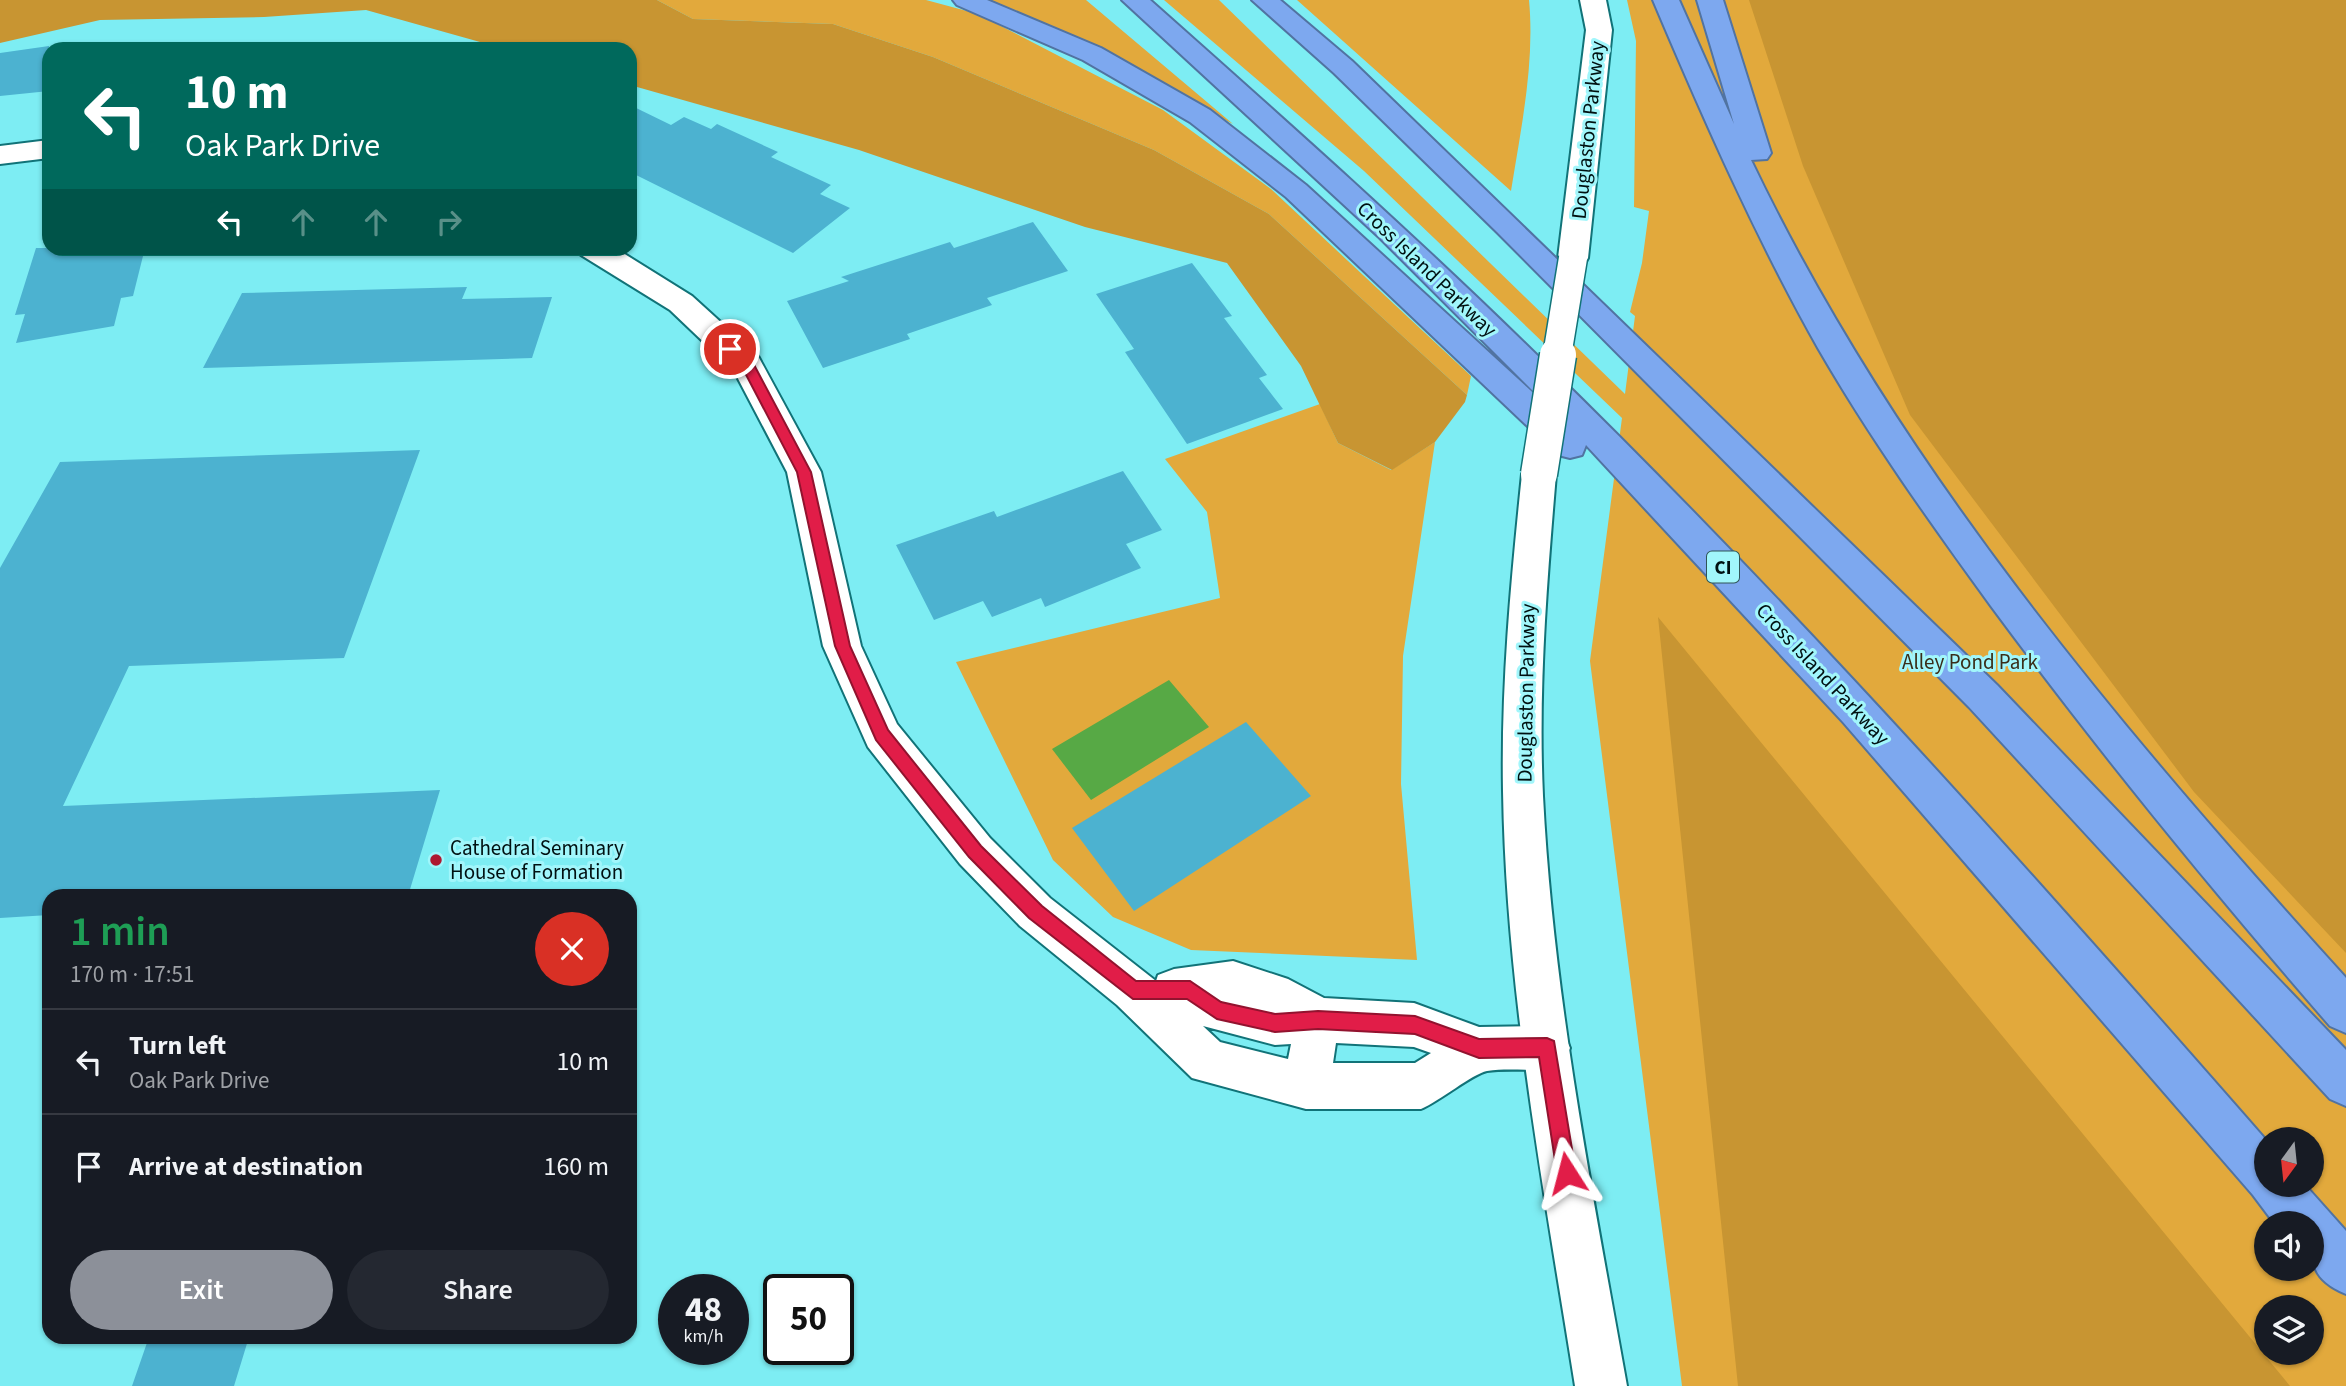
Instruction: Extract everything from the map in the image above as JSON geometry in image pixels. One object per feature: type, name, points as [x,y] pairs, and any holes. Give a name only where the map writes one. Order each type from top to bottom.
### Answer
[{"type":"highway","points":[[966,0],[1092,54],[1200,116],[1296,191],[1885,739]]},
{"type":"highway","name":"Cross Island Parkway","points":[[1135,0],[1436,275],[1633,472],[1885,739],[2254,1162]]},
{"type":"highway","points":[[1265,0],[1343,67],[1507,225],[1983,696],[2346,1083]]},
{"type":"highway","points":[[1666,0],[1768,223],[1836,350],[1933,500],[2061,673],[2247,900],[2346,1012]]},
{"type":"highway","points":[[1710,0],[1748,127],[1786,237],[1836,350]]},
{"type":"highway","points":[[2283,1197],[2296,1211]]},
{"type":"highway","points":[[2324,1243],[2346,1269]]},
{"type":"street","name":"Douglaston Parkway","points":[[1593,0],[1599,30],[1573,258],[1539,474],[1523,635],[1525,838],[1547,1048],[1601,1386]]},
{"type":"street","points":[[0,155],[42,150]]},
{"type":"street","points":[[605,256],[681,303],[747,364],[804,472],[842,646],[882,735],[984,860],[1035,912],[1133,990],[1208,1062],[1306,1086],[1420,1086],[1479,1049]]},
{"type":"street","points":[[1133,990],[1190,990],[1217,1010],[1275,1023],[1318,1020],[1415,1025],[1479,1049],[1547,1048]]},
{"type":"street","points":[[1306,1086],[1318,1020]]},
{"type":"green space","points":[[657,0],[926,0],[978,14],[1163,110],[1271,189],[1471,376],[1467,395],[1269,214],[1154,150],[933,57],[833,24],[693,19]]},
{"type":"green space","points":[[981,0],[1086,0],[1233,124],[1041,23]]},
{"type":"green space","name":"Alley Pond Park","points":[[1164,0],[1219,0],[1625,394],[1635,316],[1630,312],[1642,263],[1649,211],[1634,207],[1636,41],[1627,0],[2346,0],[2346,1386],[1682,1386],[1590,661],[1622,418],[1364,171]]},
{"type":"green space","points":[[1297,0],[1529,0],[1529,72],[1511,191]]},
{"type":"green space","points":[[1320,404],[1338,443],[1391,470],[1435,442],[1403,656],[1401,784],[1417,960],[1191,950],[1113,917],[1053,860],[956,662],[1220,598],[1207,512],[1165,459]]},
{"type":"shaded area","points":[[0,0],[657,0],[693,19],[833,24],[933,57],[1154,150],[1269,214],[1467,395],[1465,402],[1435,442],[1392,470],[1338,443],[1301,366],[1227,263],[1085,227],[859,150],[637,87],[637,42],[480,42],[366,10],[264,17],[100,20],[0,43]]},
{"type":"shaded area","points":[[1749,0],[2346,0],[2346,953],[2194,792],[1910,415],[1803,166]]},
{"type":"shaded area","points":[[1658,617],[2254,1342],[2254,1365],[2273,1365],[2290,1386],[1738,1386]]},
{"type":"shaded area","points":[[1169,680],[1209,727],[1091,800],[1052,749]]},
{"type":"building","points":[[42,47],[42,92],[0,96],[0,53]]},
{"type":"building","points":[[637,108],[671,125],[684,117],[711,129],[717,124],[778,152],[771,157],[831,185],[820,194],[850,208],[793,253],[637,175]]},
{"type":"building","points":[[1033,222],[1068,271],[987,298],[992,305],[907,334],[910,339],[823,368],[787,301],[849,281],[841,277],[950,242],[954,248]]},
{"type":"building","points":[[36,248],[42,248],[42,256],[143,256],[133,296],[121,298],[114,326],[16,343],[25,314],[15,315]]},
{"type":"building","points":[[1192,263],[1232,316],[1224,318],[1267,375],[1259,378],[1283,409],[1187,444],[1125,352],[1134,349],[1096,294]]},
{"type":"building","points":[[467,287],[462,299],[552,297],[532,358],[203,368],[242,293]]},
{"type":"building","points":[[420,450],[344,658],[129,666],[63,806],[440,790],[410,889],[42,889],[42,915],[0,918],[0,568],[60,462]]},
{"type":"building","points":[[1123,471],[1162,530],[1126,544],[1141,568],[1045,607],[1041,598],[992,617],[983,601],[934,620],[896,545],[994,511],[997,517]]},
{"type":"building","points":[[1246,722],[1311,796],[1134,911],[1072,828]]},
{"type":"building","points":[[147,1344],[247,1344],[234,1386],[132,1386]]},
{"type":"place","name":"Cathedral Seminary House of Formation","points":[[436,860]]},
{"type":"route","points":[[730,349],[747,364],[804,472],[842,646],[882,735],[975,851],[1035,912],[1133,990],[1190,990],[1217,1010],[1275,1023],[1318,1020],[1415,1025],[1479,1049],[1547,1048],[1567,1173]]}]
